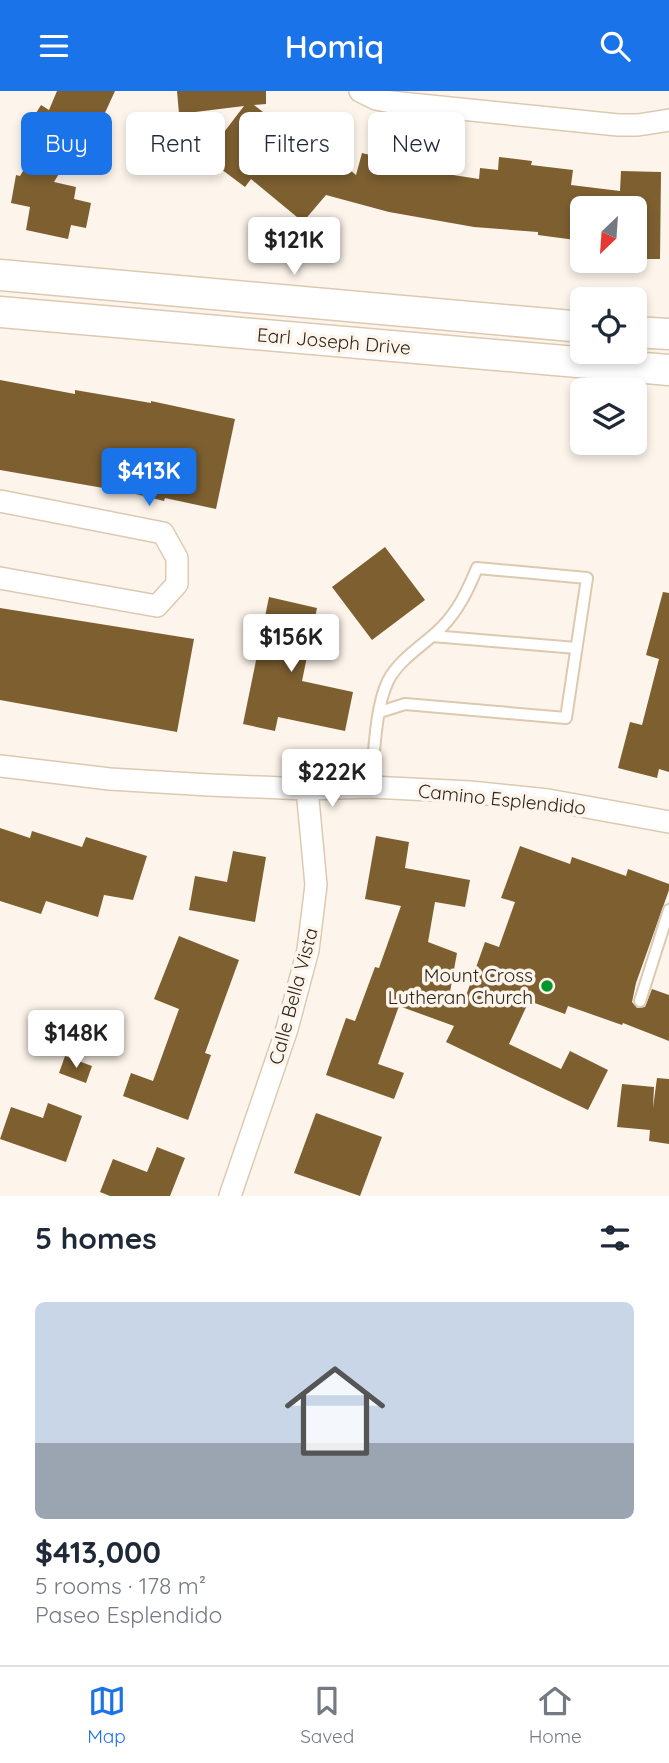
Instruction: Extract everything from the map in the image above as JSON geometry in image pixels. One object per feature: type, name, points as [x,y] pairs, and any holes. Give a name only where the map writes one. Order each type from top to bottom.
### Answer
[{"type":"main road","name":"Earl Joseph Drive","points":[[0,275],[570,326]]},
{"type":"main road","name":"Earl Joseph Drive","points":[[0,312],[669,370]]},
{"type":"main road","points":[[647,333],[669,334]]},
{"type":"street","points":[[360,91],[376,99],[391,102],[618,125],[669,120]]},
{"type":"street","points":[[0,501],[163,533],[177,558],[177,584],[157,607],[0,578]]},
{"type":"street","name":"Camino Esplendido","points":[[0,766],[110,779],[307,789],[371,787],[470,792],[548,800],[669,822]]},
{"type":"street","name":"Calle Bella Vista","points":[[230,1196],[287,1029],[308,950],[316,885],[307,789]]},
{"type":"lane","points":[[371,787],[380,712],[388,680],[400,664],[443,626],[465,597],[477,568],[587,578],[566,717],[405,704],[380,712]]},
{"type":"lane","points":[[432,635],[576,648]]},
{"type":"lane","points":[[640,1001],[669,910]]},
{"type":"building","points":[[57,91],[115,91],[105,112],[37,112],[41,105],[49,110]]},
{"type":"building","points":[[177,91],[266,91],[266,104],[254,105],[263,112],[239,112],[244,106],[179,112]]},
{"type":"building","points":[[239,113],[239,175],[356,175],[362,153],[368,155],[368,175],[453,175],[479,179],[480,168],[498,170],[499,157],[532,161],[531,165],[573,170],[571,185],[620,191],[621,171],[661,172],[660,259],[648,259],[648,196],[570,196],[570,239],[538,235],[538,232],[474,227],[389,212],[326,195],[303,222],[251,179],[245,187],[225,172],[225,131]]},
{"type":"building","points":[[16,175],[58,175],[54,182],[76,187],[74,199],[91,203],[86,228],[71,225],[68,239],[26,230],[30,207],[11,203]]},
{"type":"building","points":[[0,380],[75,394],[75,390],[151,401],[235,419],[216,509],[0,470]]},
{"type":"building","points":[[385,547],[425,600],[372,640],[332,587]]},
{"type":"building","points":[[663,592],[669,593],[669,772],[659,769],[657,778],[618,768],[630,722],[642,725],[659,659],[646,655]]},
{"type":"building","points":[[269,597],[317,608],[302,681],[353,692],[345,731],[278,717],[275,731],[243,724]]},
{"type":"building","points":[[0,608],[194,639],[177,732],[0,700]]},
{"type":"building","points":[[0,828],[30,838],[32,831],[82,847],[86,837],[147,856],[133,900],[104,895],[98,917],[46,901],[41,914],[0,901]]},
{"type":"building","points":[[376,836],[409,842],[405,868],[470,880],[465,907],[435,902],[428,942],[457,953],[448,1003],[462,1007],[485,942],[499,947],[515,902],[501,898],[520,846],[570,864],[572,857],[626,876],[628,869],[669,884],[632,1002],[637,1008],[645,1007],[652,989],[669,995],[669,1041],[568,1006],[565,1014],[529,1001],[509,1044],[561,1069],[570,1051],[608,1070],[588,1110],[446,1042],[454,1026],[399,1006],[378,1064],[404,1073],[394,1099],[326,1075],[346,1018],[355,1021],[375,967],[379,968],[401,906],[365,899]]},
{"type":"building","points":[[233,851],[266,857],[255,922],[189,910],[195,876],[227,882]]},
{"type":"building","points":[[179,936],[239,960],[205,1053],[211,1055],[188,1120],[123,1096],[131,1073],[153,1081],[179,1009],[154,999]]},
{"type":"building","points":[[65,1056],[92,1066],[86,1083],[59,1073]]},
{"type":"building","points":[[657,1078],[669,1079],[669,1144],[649,1141],[650,1130],[617,1127],[622,1084],[654,1087],[653,1108]]},
{"type":"building","points":[[48,1103],[82,1116],[66,1162],[0,1139],[11,1107],[43,1118]]},
{"type":"building","points":[[316,1113],[382,1137],[360,1196],[294,1173]]},
{"type":"building","points":[[157,1147],[185,1158],[170,1196],[110,1196],[100,1192],[113,1159],[147,1172]]},
{"type":"place","name":"Mount Cross Lutheran Church","points":[[547,986]]}]
